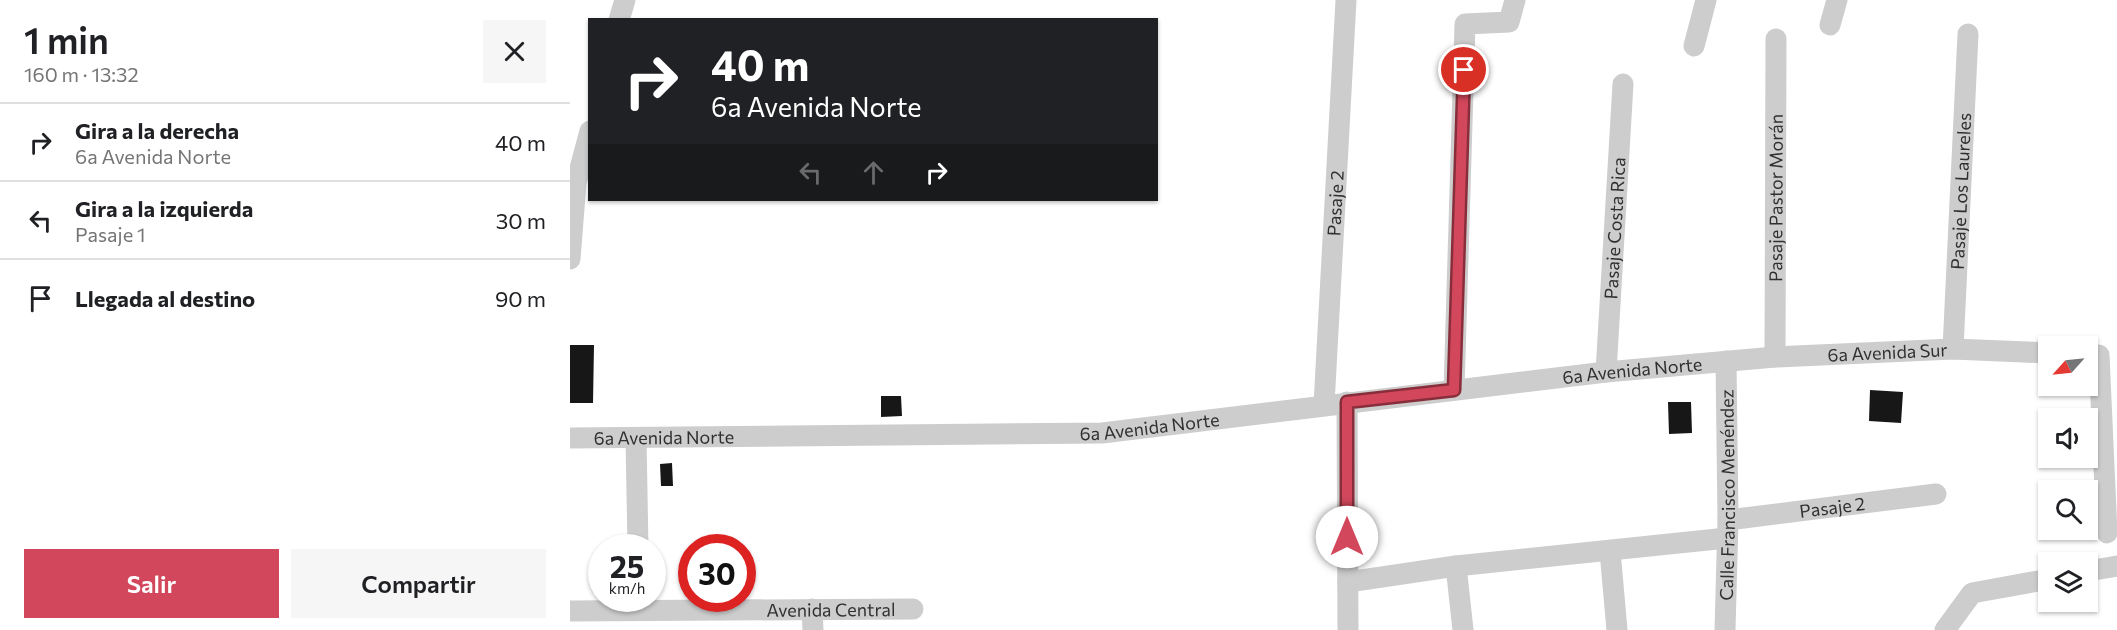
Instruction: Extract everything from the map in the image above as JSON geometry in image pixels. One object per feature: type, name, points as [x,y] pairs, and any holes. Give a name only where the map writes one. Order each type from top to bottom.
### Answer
[{"type":"street","points":[[620,18],[625,0]]},
{"type":"street","name":"Pasaje 2","points":[[1324,405],[1346,0]]},
{"type":"street","points":[[1454,390],[1465,24],[1509,22],[1515,0]]},
{"type":"street","points":[[1694,46],[1706,0]]},
{"type":"street","points":[[1830,25],[1837,0]]},
{"type":"street","name":"Pasaje Los Laureles","points":[[1953,349],[1968,34]]},
{"type":"street","name":"Pasaje Pastor Morán","points":[[1775,357],[1776,39]]},
{"type":"street","name":"Pasaje Costa Rica","points":[[1606,372],[1623,84]]},
{"type":"street","points":[[570,259],[578,183],[588,140]]},
{"type":"street","name":"6a Avenida Sur","points":[[1726,361],[1953,349],[2038,352]]},
{"type":"street","points":[[2101,355],[2107,533]]},
{"type":"street","name":"6a Avenida Norte","points":[[570,438],[1010,432],[1102,433],[1606,372],[1726,361]]},
{"type":"street","name":"Calle Francisco Menéndez","points":[[1725,630],[1726,361]]},
{"type":"street","points":[[1347,402],[1348,630]]},
{"type":"street","points":[[636,438],[638,534]]},
{"type":"street","name":"Pasaje 2","points":[[1348,582],[1456,566],[1610,551],[1936,494]]},
{"type":"street","points":[[1610,551],[1617,630]]},
{"type":"street","points":[[1456,566],[1463,630]]},
{"type":"street","points":[[2098,569],[2117,566]]},
{"type":"street","points":[[1945,630],[1972,593],[2038,581]]},
{"type":"street","name":"Avenida Central","points":[[570,611],[813,620],[913,609]]},
{"type":"building","points":[[570,345],[594,345],[593,403],[570,403]]},
{"type":"building","points":[[1870,390],[1903,392],[1901,423],[1869,421]]},
{"type":"building","points":[[881,396],[901,396],[902,416],[881,417]]},
{"type":"building","points":[[1668,402],[1691,402],[1692,433],[1669,434]]},
{"type":"building","points":[[672,463],[673,486],[661,486],[660,464]]},
{"type":"route","points":[[1347,537],[1347,402],[1454,390],[1464,70]]}]
